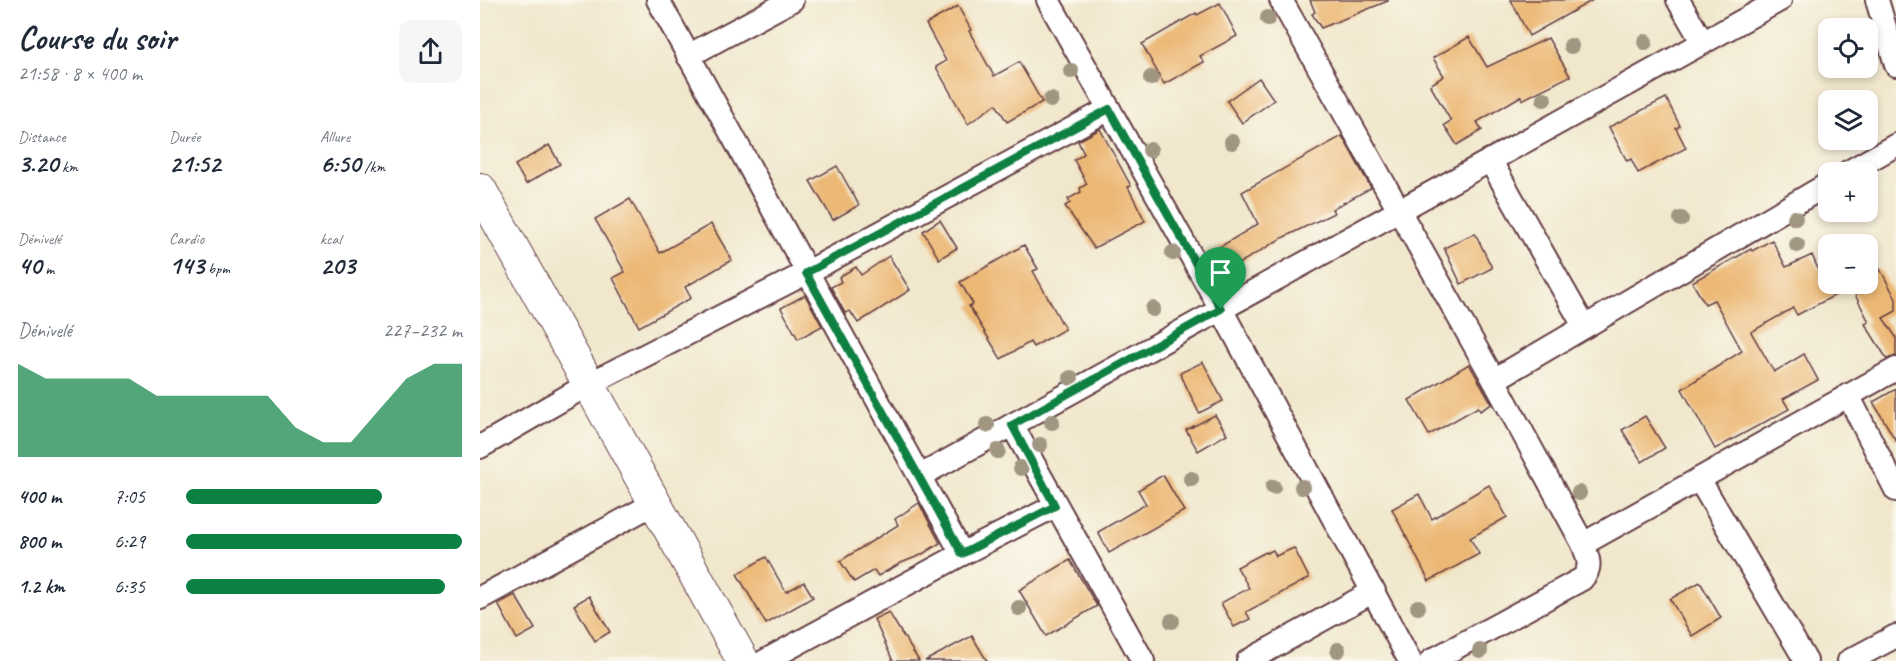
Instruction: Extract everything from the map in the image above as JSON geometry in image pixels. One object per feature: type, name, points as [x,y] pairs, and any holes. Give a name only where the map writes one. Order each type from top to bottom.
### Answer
[{"type":"street","points":[[658,0],[962,554]]},
{"type":"street","points":[[688,56],[792,0]]},
{"type":"street","points":[[1048,0],[1221,309],[1410,661]]},
{"type":"street","points":[[1281,0],[1494,380],[1590,561],[1588,572],[1582,579],[1431,661]]},
{"type":"street","points":[[1678,0],[1703,43]]},
{"type":"street","points":[[920,476],[1780,0]]},
{"type":"street","points":[[1877,0],[1896,65]]},
{"type":"street","points":[[480,447],[589,384],[806,273],[1109,109]]},
{"type":"street","points":[[1866,162],[1896,145]]},
{"type":"street","points":[[1490,160],[1584,326]]},
{"type":"street","points":[[480,189],[743,661]]},
{"type":"street","points":[[1494,380],[1818,190]]},
{"type":"street","points":[[1582,544],[1896,369]]},
{"type":"street","points":[[1848,395],[1896,490]]},
{"type":"street","points":[[1012,425],[1143,661]]},
{"type":"street","points":[[1699,479],[1806,661]]},
{"type":"street","points":[[480,598],[655,503]]},
{"type":"street","points":[[765,661],[1055,506]]},
{"type":"street","points":[[1248,661],[1374,591]]},
{"type":"street","points":[[1850,661],[1896,636]]},
{"type":"building","points":[[1310,0],[1388,1],[1321,28],[1312,14],[1315,12]]},
{"type":"building","points":[[1511,0],[1593,0],[1529,36]]},
{"type":"building","points":[[1220,3],[1237,36],[1200,56],[1204,62],[1164,84],[1142,44],[1196,13],[1197,15]]},
{"type":"building","points":[[958,6],[994,76],[1019,62],[1042,102],[1007,122],[996,104],[968,124],[936,67],[946,61],[926,24]]},
{"type":"building","points":[[1469,37],[1487,67],[1548,38],[1570,76],[1522,100],[1521,96],[1477,122],[1482,130],[1457,145],[1444,125],[1451,121],[1430,85],[1444,76],[1433,58]]},
{"type":"building","points":[[1259,78],[1274,100],[1242,123],[1227,101]]},
{"type":"building","points":[[1666,98],[1680,126],[1676,128],[1686,148],[1638,173],[1631,159],[1627,161],[1609,127]]},
{"type":"building","points":[[1100,129],[1131,186],[1128,187],[1145,221],[1094,248],[1065,206],[1070,203],[1068,199],[1081,192],[1080,188],[1087,184],[1074,160],[1084,154],[1078,141]]},
{"type":"building","points":[[1342,136],[1371,188],[1332,209],[1334,213],[1280,239],[1230,269],[1218,248],[1258,224],[1242,192]]},
{"type":"building","points":[[549,145],[560,164],[526,184],[515,165]]},
{"type":"building","points":[[837,166],[859,205],[833,220],[810,181]]},
{"type":"building","points":[[630,199],[660,253],[711,224],[732,260],[685,287],[691,298],[639,327],[613,278],[625,272],[595,219]]},
{"type":"building","points":[[940,220],[957,248],[939,259],[923,231]]},
{"type":"building","points":[[1475,233],[1492,268],[1461,284],[1444,248]]},
{"type":"building","points":[[1772,240],[1786,267],[1812,255],[1818,269],[1818,294],[1838,294],[1797,315],[1793,308],[1751,332],[1774,372],[1804,354],[1818,380],[1783,399],[1789,409],[1715,449],[1682,389],[1742,351],[1714,300],[1705,304],[1692,282],[1751,249],[1752,251]]},
{"type":"building","points":[[1024,245],[1038,269],[1033,271],[1065,329],[1033,347],[1030,342],[1001,359],[969,306],[973,304],[960,282]]},
{"type":"building","points":[[889,256],[910,290],[858,323],[850,311],[845,313],[831,287],[841,282],[839,277],[856,267],[861,275]]},
{"type":"building","points":[[1880,269],[1896,299],[1896,311],[1883,318],[1896,337],[1896,356],[1887,359],[1865,324],[1869,322],[1855,294],[1878,294],[1878,270]]},
{"type":"building","points":[[805,295],[822,326],[798,339],[781,308]]},
{"type":"building","points":[[1203,362],[1223,401],[1199,413],[1180,373]]},
{"type":"building","points":[[1469,364],[1492,404],[1480,411],[1478,407],[1429,435],[1409,400]]},
{"type":"building","points":[[1896,389],[1896,441],[1873,402]]},
{"type":"building","points":[[1215,415],[1227,434],[1198,451],[1186,430]]},
{"type":"building","points":[[1645,416],[1665,448],[1642,462],[1622,430]]},
{"type":"building","points":[[1163,475],[1184,511],[1109,553],[1098,532],[1146,504],[1138,490]]},
{"type":"building","points":[[1489,485],[1507,517],[1470,538],[1479,554],[1429,581],[1392,509],[1419,494],[1432,519]]},
{"type":"building","points":[[919,503],[940,543],[878,576],[874,570],[854,582],[840,561],[898,525],[895,519]]},
{"type":"building","points":[[1294,548],[1309,578],[1246,612],[1250,619],[1234,627],[1221,603],[1249,588],[1237,567],[1266,552],[1273,550],[1276,556]]},
{"type":"building","points":[[766,557],[786,592],[804,582],[813,597],[766,624],[737,574]]},
{"type":"building","points":[[1070,560],[1097,606],[1046,636],[1019,590]]},
{"type":"building","points":[[1700,582],[1721,618],[1692,636],[1670,599]]},
{"type":"building","points":[[515,595],[535,629],[517,639],[498,604]]},
{"type":"building","points":[[589,596],[610,632],[595,641],[574,605]]},
{"type":"building","points":[[889,612],[919,661],[893,661],[874,619]]},
{"type":"building","points":[[972,636],[987,661],[925,661]]},
{"type":"route","points":[[1109,109],[1221,309],[1012,425],[1055,506],[962,554],[806,273],[1109,109]]}]
